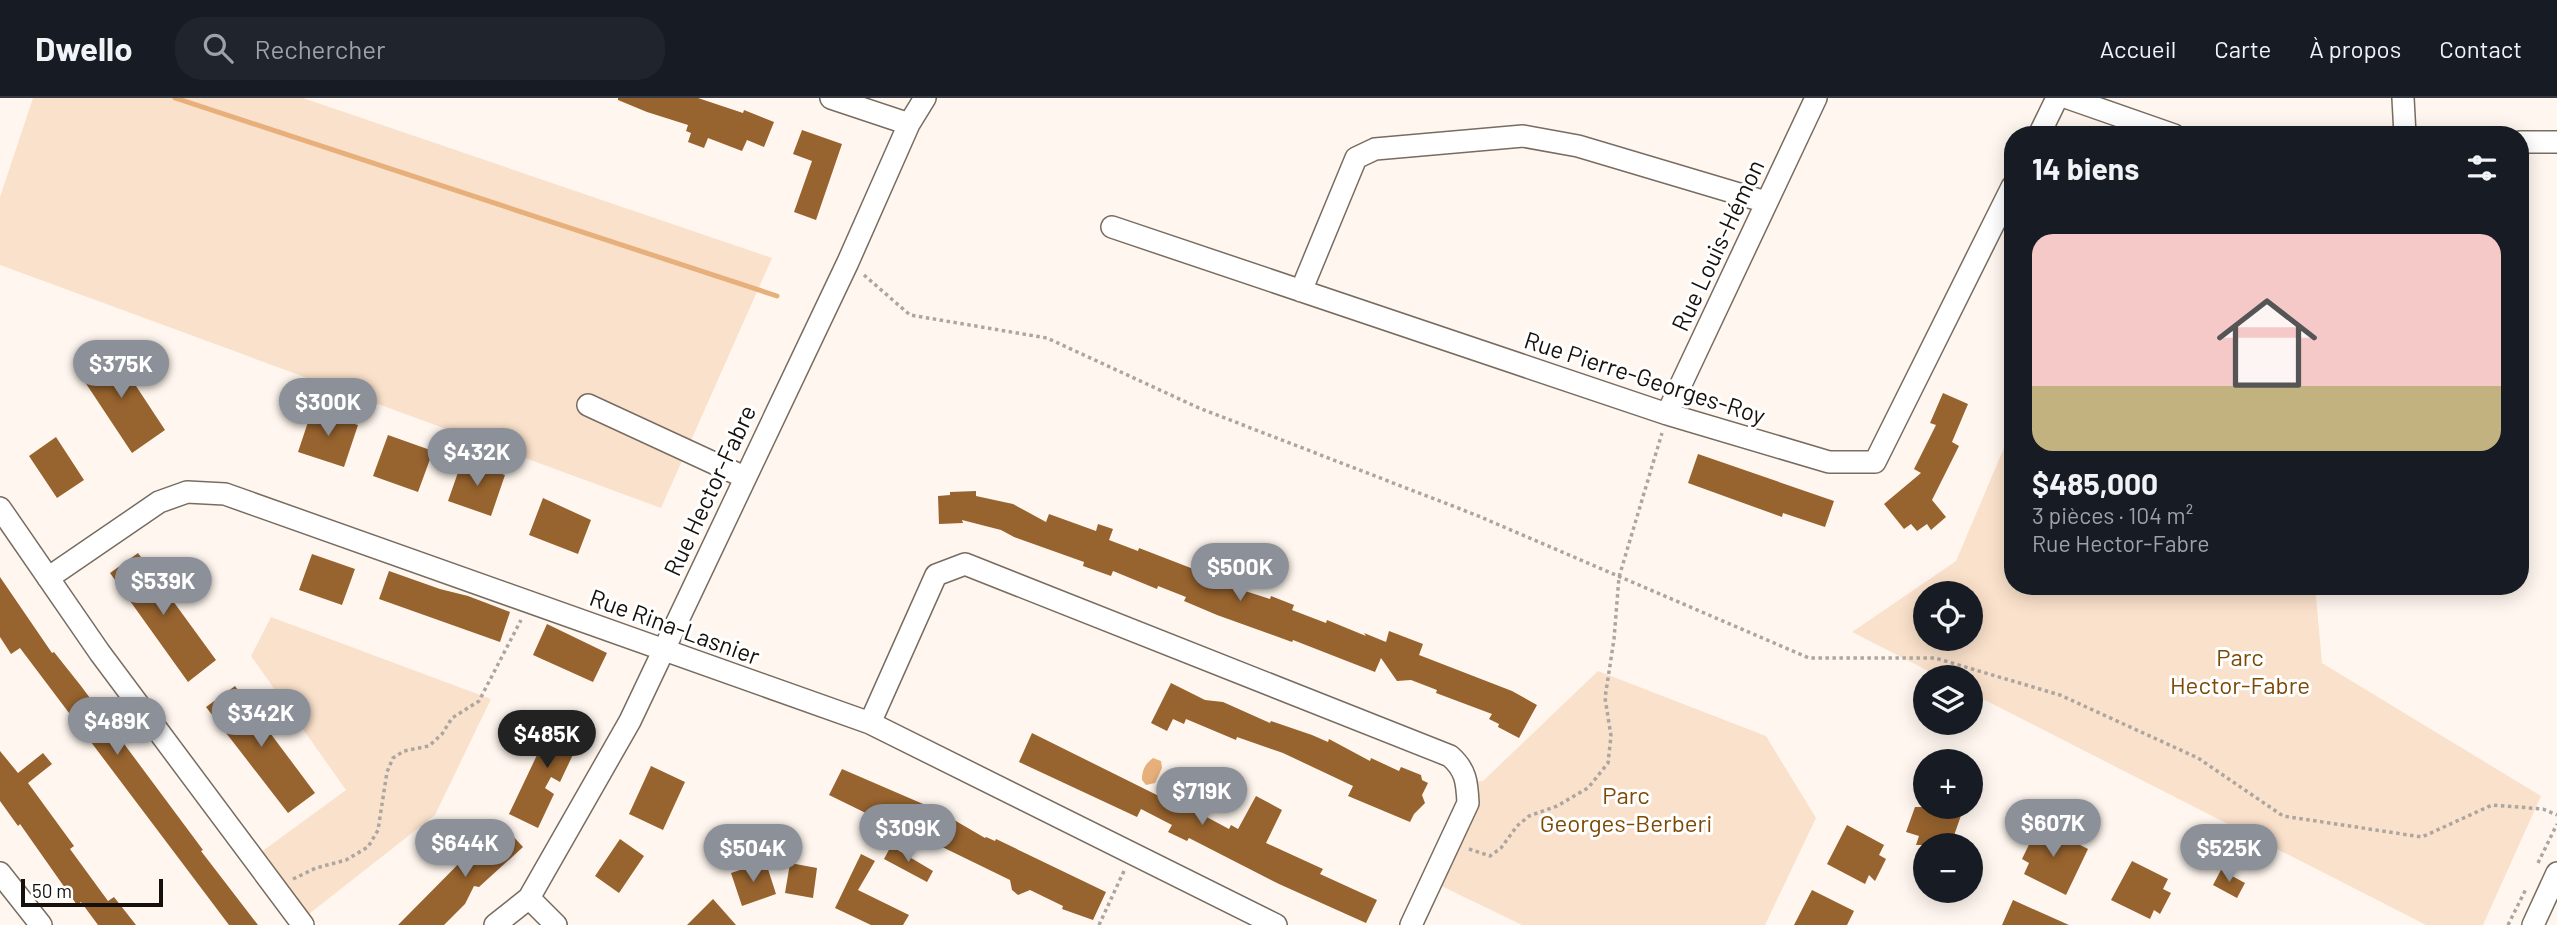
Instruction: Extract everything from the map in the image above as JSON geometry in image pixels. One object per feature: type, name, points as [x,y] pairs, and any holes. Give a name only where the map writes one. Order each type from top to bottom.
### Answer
[{"type":"street","points":[[831,98],[909,124]]},
{"type":"street","name":"Rue Hector-Fabre","points":[[495,925],[529,898],[630,721],[848,261],[909,124],[926,98]]},
{"type":"street","name":"Rue Louis-Hémon","points":[[1667,414],[1816,98]]},
{"type":"street","points":[[2043,126],[2057,98]]},
{"type":"street","points":[[2068,98],[2148,126]]},
{"type":"street","points":[[2403,98],[2404,126]]},
{"type":"street","points":[[1301,291],[1356,158],[1375,149],[1523,136],[1578,146],[1766,202]]},
{"type":"street","points":[[2529,142],[2557,142]]},
{"type":"street","name":"Rue Pierre-Georges-Roy","points":[[1112,227],[1667,414],[1829,462],[1875,462],[2004,203]]},
{"type":"street","points":[[588,405],[744,477]]},
{"type":"street","name":"Rue Rina-Lasnier","points":[[48,578],[159,502],[187,492],[225,494],[870,723],[1276,925]]},
{"type":"street","points":[[0,508],[100,653],[303,925]]},
{"type":"street","points":[[870,723],[936,575],[965,564],[1450,756],[1462,766],[1468,782],[1468,803],[1411,925]]},
{"type":"street","points":[[0,873],[41,925]]},
{"type":"street","points":[[2533,925],[2557,873]]},
{"type":"street","points":[[529,898],[556,925]]},
{"type":"path","points":[[848,261],[910,315],[1047,338],[1199,408],[1476,515],[1809,658],[1935,658],[2060,695],[2198,758],[2283,816],[2422,837],[2492,805],[2543,808],[2557,815]]},
{"type":"path","points":[[1450,843],[1490,856],[1501,848],[1517,826],[1529,816],[1557,806],[1588,788],[1608,764],[1611,736],[1605,698],[1614,639],[1619,577],[1667,414]]},
{"type":"path","points":[[275,888],[316,868],[346,860],[368,847],[379,830],[387,772],[393,758],[404,751],[429,746],[442,734],[452,718],[479,701],[530,602]]},
{"type":"path","points":[[1099,925],[1132,853]]},
{"type":"green space","points":[[33,98],[303,98],[772,258],[661,508],[0,265],[0,197]]},
{"type":"green space","name":"Parc Hector-Fabre","points":[[2004,448],[2004,595],[2316,595],[2322,663],[2541,796],[2483,925],[2426,925],[1983,699],[1983,665],[1917,665],[1852,632],[1913,590],[1913,651],[1983,651],[1983,581],[1927,581],[1956,561]]},
{"type":"green space","points":[[271,617],[491,699],[435,815],[300,921],[253,858],[346,790],[251,656]]},
{"type":"green space","name":"Parc Georges-Berberi","points":[[1598,671],[1766,736],[1816,818],[1765,925],[1522,925],[1431,881],[1467,782],[1483,781]]},
{"type":"shaded area","points":[[1153,758],[1161,761],[1162,768],[1155,783],[1146,785],[1142,780],[1143,773]]},
{"type":"shaded area","points":[[788,832],[798,836],[802,844],[798,852],[789,855],[781,850],[782,840]]},
{"type":"building","points":[[618,98],[698,98],[743,113],[744,110],[774,122],[764,147],[747,140],[742,151],[708,138],[704,148],[688,142],[691,133],[686,131],[688,125],[647,112]]},
{"type":"building","points":[[802,130],[842,144],[816,220],[794,212],[812,161],[793,154]]},
{"type":"building","points":[[111,348],[165,430],[132,453],[77,370]]},
{"type":"building","points":[[1943,393],[1968,404],[1952,442],[1959,446],[1932,500],[1946,517],[1931,530],[1927,524],[1917,531],[1911,524],[1904,529],[1884,504],[1921,473],[1914,469],[1936,425],[1930,423]]},
{"type":"building","points":[[312,410],[358,425],[344,467],[298,452]]},
{"type":"building","points":[[388,435],[433,451],[418,492],[373,476]]},
{"type":"building","points":[[56,437],[84,480],[57,498],[29,456]]},
{"type":"building","points":[[1698,454],[1834,501],[1825,527],[1783,513],[1782,517],[1688,483]]},
{"type":"building","points":[[462,461],[505,475],[491,516],[448,501]]},
{"type":"building","points":[[976,491],[976,496],[1013,504],[1046,522],[1049,514],[1096,531],[1098,524],[1113,529],[1109,540],[1138,551],[1139,548],[1222,580],[1233,546],[1249,551],[1240,577],[1246,579],[1242,590],[1270,599],[1271,596],[1294,605],[1292,610],[1386,642],[1389,631],[1423,644],[1419,655],[1512,691],[1537,705],[1519,738],[1489,719],[1492,714],[1436,693],[1437,690],[1411,680],[1397,681],[1381,658],[1375,672],[1293,640],[1292,642],[1217,615],[1184,601],[1186,597],[1158,586],[1157,589],[1113,571],[1111,576],[1083,566],[1084,562],[1001,530],[962,520],[963,523],[939,524],[938,496],[950,495],[950,492]]},
{"type":"building","points":[[543,498],[591,520],[578,554],[529,535]]},
{"type":"building","points":[[138,553],[216,660],[188,682],[110,573]]},
{"type":"building","points":[[312,554],[355,569],[342,605],[299,590]]},
{"type":"building","points":[[389,571],[510,612],[500,642],[379,599]]},
{"type":"building","points":[[0,577],[52,653],[54,652],[81,686],[258,925],[229,925],[20,648],[11,654],[0,637]]},
{"type":"building","points":[[547,624],[607,653],[593,682],[533,655]]},
{"type":"building","points":[[1171,683],[1205,700],[1223,702],[1270,723],[1271,721],[1328,742],[1329,739],[1370,761],[1371,758],[1399,771],[1401,767],[1421,775],[1422,780],[1428,783],[1422,795],[1425,803],[1410,822],[1348,796],[1353,786],[1283,753],[1237,737],[1236,740],[1186,719],[1184,724],[1173,719],[1167,731],[1151,723]]},
{"type":"building","points":[[235,686],[315,793],[288,813],[206,707]]},
{"type":"building","points":[[557,713],[586,727],[560,782],[551,777],[545,788],[554,794],[538,828],[509,814]]},
{"type":"building","points":[[1032,733],[1169,801],[1172,795],[1182,800],[1184,795],[1205,806],[1201,814],[1229,829],[1231,825],[1238,829],[1256,796],[1282,810],[1266,843],[1323,869],[1320,874],[1377,900],[1366,923],[1279,884],[1189,838],[1187,841],[1168,832],[1172,825],[1141,809],[1137,817],[1019,762]]},
{"type":"building","points":[[0,751],[18,773],[43,753],[52,764],[28,783],[74,846],[70,849],[108,901],[114,897],[136,925],[98,925],[81,902],[77,905],[20,824],[18,826],[0,801]]},
{"type":"building","points":[[651,766],[685,782],[663,830],[629,814]]},
{"type":"building","points":[[842,769],[937,810],[985,838],[996,839],[1106,892],[1093,920],[1062,909],[1063,906],[1030,890],[1018,895],[1012,890],[1010,880],[895,824],[889,834],[875,827],[878,819],[829,795]]},
{"type":"building","points":[[1913,813],[1913,819],[1960,819],[1955,833],[1906,832]]},
{"type":"building","points":[[500,822],[523,847],[479,887],[474,886],[465,904],[444,925],[398,925]]},
{"type":"building","points":[[2039,824],[2088,849],[2066,895],[2024,874],[2029,863],[2022,859]]},
{"type":"building","points":[[1847,825],[1884,845],[1879,855],[1886,859],[1875,881],[1869,875],[1865,884],[1827,864]]},
{"type":"building","points":[[620,839],[644,856],[619,893],[595,876]]},
{"type":"building","points":[[891,846],[933,871],[927,882],[884,859]]},
{"type":"building","points":[[861,854],[875,861],[858,890],[909,915],[903,925],[871,925],[835,908]]},
{"type":"building","points":[[2132,861],[2168,879],[2163,889],[2171,893],[2160,914],[2154,910],[2150,919],[2111,900]]},
{"type":"building","points":[[790,863],[817,868],[813,898],[785,893]]},
{"type":"building","points":[[755,865],[757,870],[767,866],[776,894],[742,906],[731,873]]},
{"type":"building","points":[[2221,870],[2245,883],[2237,898],[2213,885]]},
{"type":"building","points":[[1812,890],[1854,911],[1847,925],[1794,925]]},
{"type":"building","points":[[713,899],[736,925],[687,925]]},
{"type":"building","points":[[2013,900],[2069,925],[2002,925]]},
{"type":"waterway","points":[[175,98],[777,296]]}]
